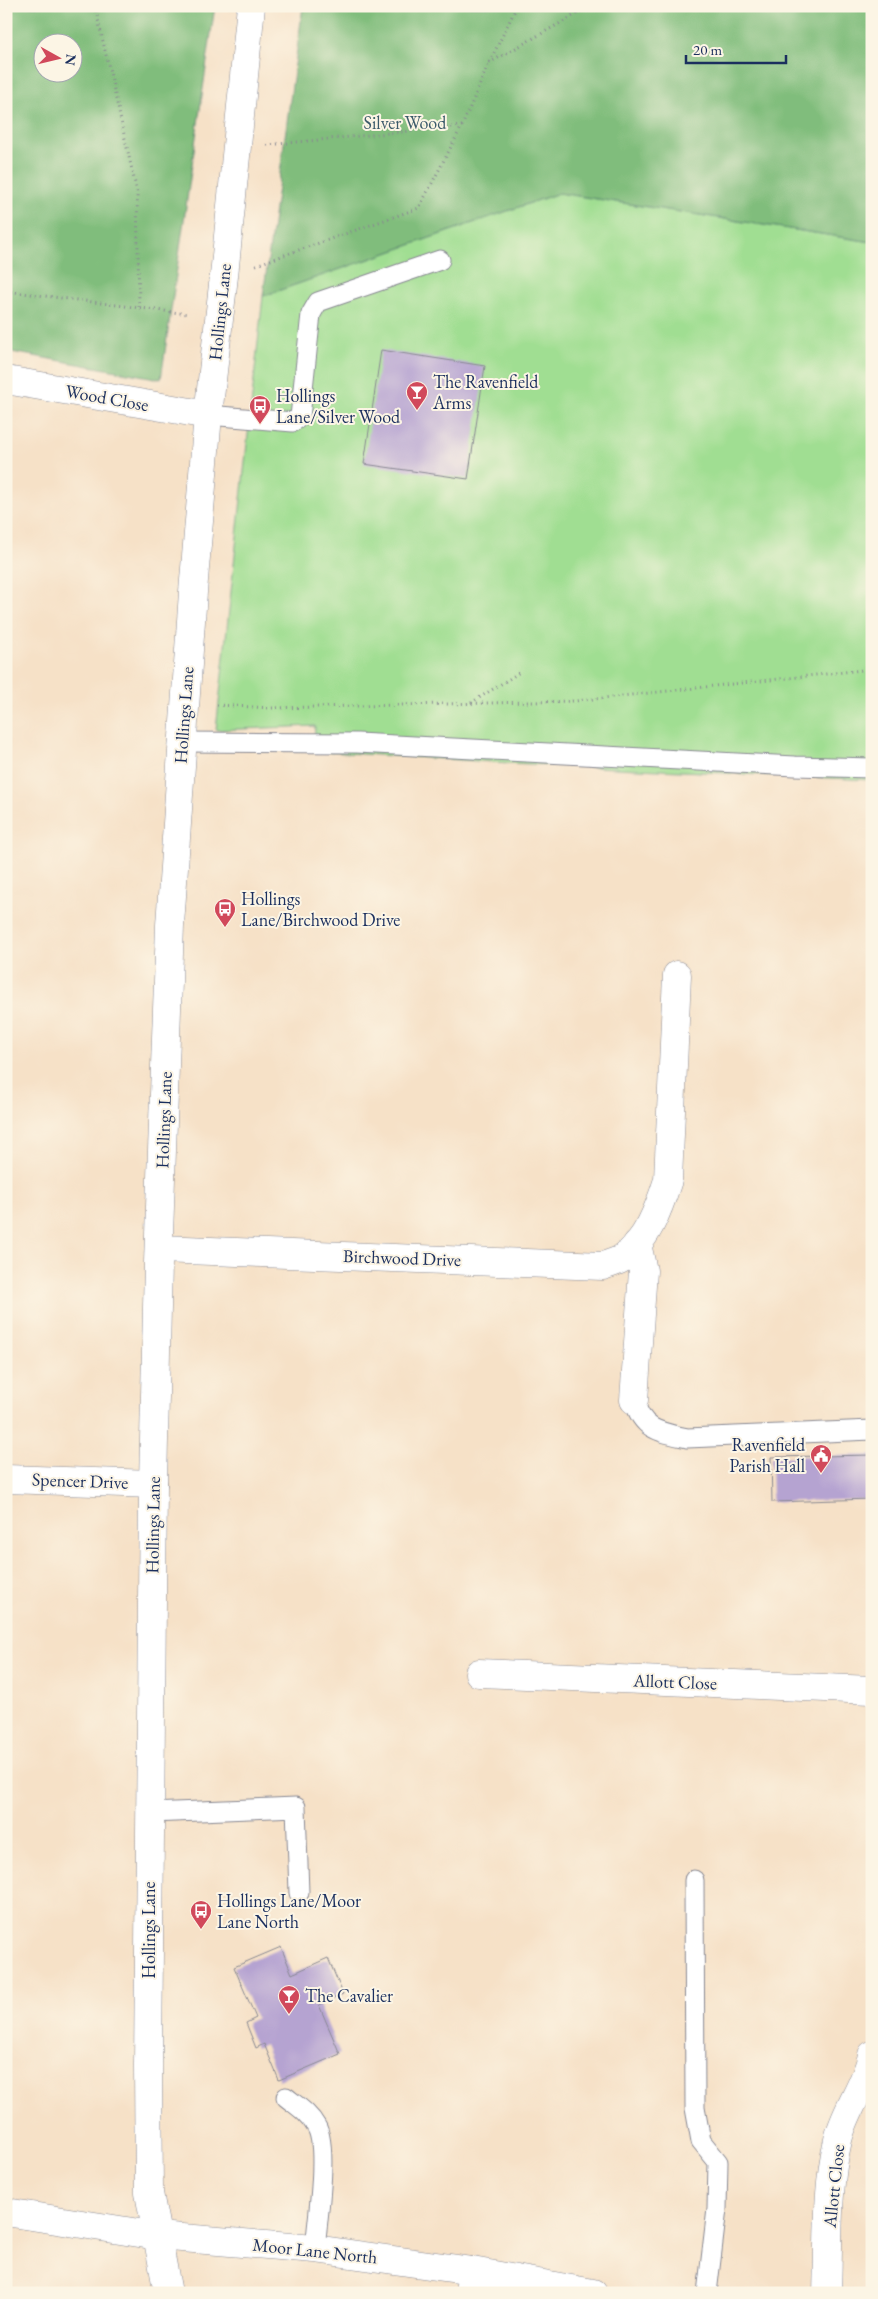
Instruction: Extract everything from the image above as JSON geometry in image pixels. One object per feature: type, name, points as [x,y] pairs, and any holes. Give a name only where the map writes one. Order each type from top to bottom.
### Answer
[{"type":"street","name":"Hollings Lane","points":[[168,2293],[149,2193],[148,2157],[153,1484],[170,925],[182,742],[208,415],[251,6]]},
{"type":"street","name":"Wood Close","points":[[6,380],[208,415]]},
{"type":"street","name":"Birchwood Drive","points":[[160,1249],[603,1266],[621,1259],[637,1244],[658,1211],[668,1180],[677,975]]},
{"type":"street","points":[[634,1400],[643,1271],[637,1244]]},
{"type":"street","name":"Spencer Drive","points":[[6,1479],[153,1484]]},
{"type":"street","name":"Allott Close","points":[[479,1673],[872,1690]]},
{"type":"street","name":"Allott Close","points":[[827,2293],[832,2165],[838,2137],[869,2068],[872,2055]]},
{"type":"street","name":"Moor Lane North","points":[[6,2212],[158,2236],[315,2249],[471,2282],[593,2293]]},
{"type":"lane","points":[[208,415],[294,422],[300,417],[311,314],[318,302],[440,260]]},
{"type":"lane","points":[[182,742],[357,743],[796,766],[872,768]]},
{"type":"lane","points":[[634,1400],[637,1413],[646,1425],[664,1433],[687,1438],[872,1430]]},
{"type":"lane","points":[[150,1813],[296,1807],[300,1893]]},
{"type":"lane","points":[[694,1880],[695,2108],[701,2141],[718,2162],[717,2209],[707,2293]]},
{"type":"lane","points":[[286,2097],[308,2114],[318,2128],[322,2153],[315,2249]]},
{"type":"path","points":[[95,6],[137,192],[139,307]]},
{"type":"path","points":[[224,276],[419,208],[462,126],[489,63],[517,6]]},
{"type":"path","points":[[489,63],[592,6]]},
{"type":"path","points":[[236,148],[462,126]]},
{"type":"path","points":[[6,291],[219,318]]},
{"type":"path","points":[[185,702],[270,708],[575,701],[872,669]]},
{"type":"path","points":[[470,704],[520,672]]},
{"type":"green space","points":[[6,6],[215,6],[161,379],[6,351]]},
{"type":"green space","name":"Silver Wood","points":[[303,6],[872,6],[872,242],[559,193],[263,296]]},
{"type":"green space","points":[[559,193],[872,242],[872,780],[510,763],[314,751],[315,726],[216,730],[263,296]]},
{"type":"building","points":[[381,350],[485,366],[468,479],[364,464]]},
{"type":"building","name":"Ravenfield Parish Hall","points":[[872,1455],[872,1499],[772,1502],[771,1457]]},
{"type":"building","name":"The Cavalier","points":[[281,1947],[292,1974],[328,1958],[343,1994],[319,2005],[340,2054],[279,2080],[264,2044],[256,2048],[246,2023],[256,2018],[234,1967]]},
{"type":"place","name":"The Ravenfield Arms","points":[[417,411]]},
{"type":"place","name":"Hollings Lane/Silver Wood","points":[[260,425]]},
{"type":"place","name":"Hollings Lane/Birchwood Drive","points":[[225,928]]},
{"type":"place","name":"Ravenfield Parish Hall","points":[[821,1474]]},
{"type":"place","name":"Hollings Lane/Moor Lane North","points":[[201,1930]]},
{"type":"place","name":"The Cavalier","points":[[289,2015]]}]
